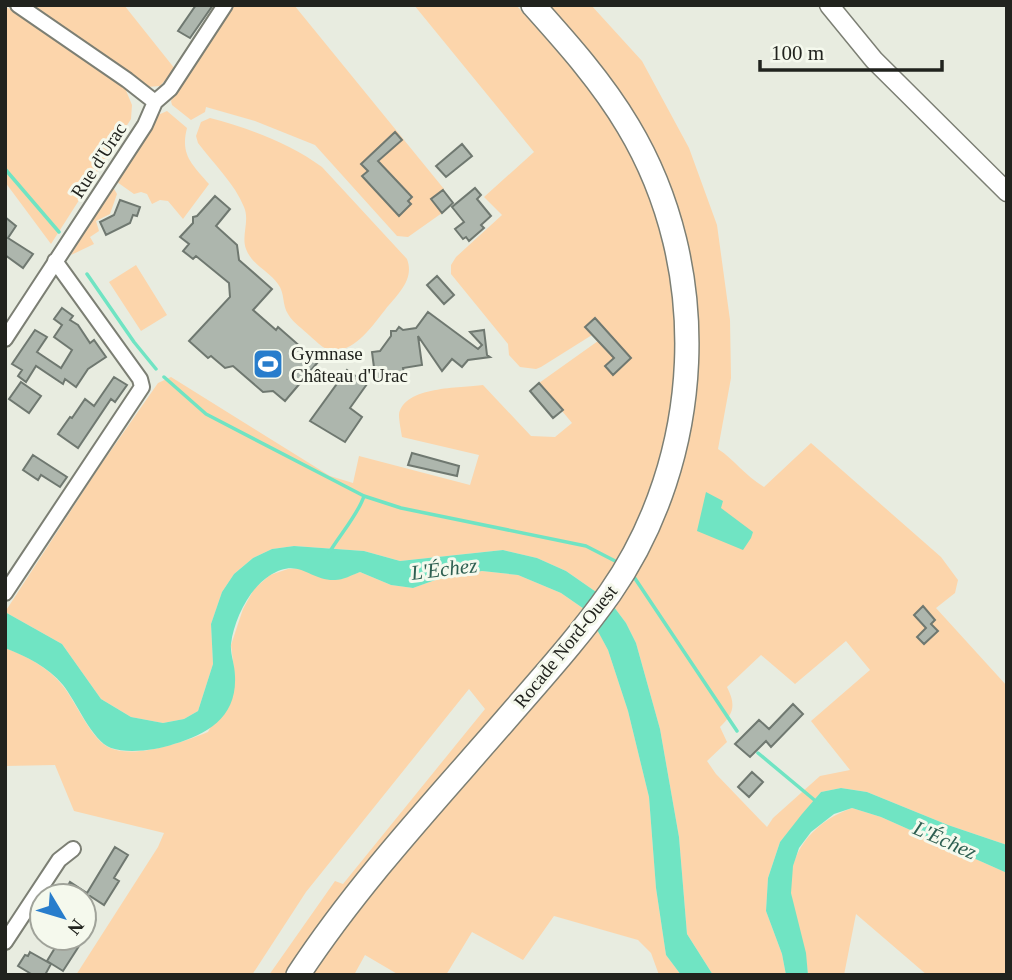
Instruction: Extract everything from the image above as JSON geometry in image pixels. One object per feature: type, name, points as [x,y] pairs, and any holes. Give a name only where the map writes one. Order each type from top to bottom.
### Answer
[{"type":"main road","name":"Rocade Nord-Ouest","points":[[298,975],[325,934],[370,876],[575,639],[610,593],[647,532],[673,456],[685,395],[687,337],[680,269],[669,218],[649,167],[630,129],[607,93],[533,5]]},
{"type":"street","points":[[18,5],[155,102]]},
{"type":"street","name":"Rue d'Urac","points":[[5,339],[145,124],[155,102],[170,89],[225,5]]},
{"type":"street","points":[[829,5],[874,60],[1007,192]]},
{"type":"street","points":[[5,593],[142,387],[140,379],[55,261]]},
{"type":"street","points":[[5,942],[59,860],[73,849]]},
{"type":"shaded area","points":[[33,5],[124,5],[175,69],[160,86],[147,87]]},
{"type":"shaded area","points":[[232,5],[294,5],[444,189],[431,199],[442,213],[408,237],[397,236],[315,145],[255,121],[206,107],[205,112],[191,120],[172,105],[171,101]]},
{"type":"shaded area","points":[[414,5],[516,5],[578,75],[633,151],[663,228],[675,294],[677,374],[670,435],[642,515],[614,568],[630,583],[656,537],[685,455],[697,361],[696,319],[682,232],[664,180],[643,135],[604,75],[544,5],[591,5],[642,61],[689,148],[717,225],[730,320],[731,378],[718,449],[764,487],[811,443],[941,557],[958,580],[955,593],[936,608],[1007,686],[1007,845],[948,825],[867,792],[841,788],[821,792],[780,842],[768,878],[766,911],[782,954],[786,975],[713,975],[687,934],[679,837],[660,729],[636,643],[614,607],[566,571],[537,558],[503,550],[400,561],[364,551],[294,546],[272,549],[253,558],[234,574],[222,592],[211,624],[213,664],[198,711],[184,719],[163,723],[131,717],[101,699],[62,644],[5,612],[98,469],[158,383],[171,377],[330,476],[353,483],[359,456],[470,485],[479,455],[402,437],[399,415],[403,406],[411,398],[434,390],[483,385],[531,436],[555,437],[572,423],[539,383],[598,341],[614,358],[605,366],[613,374],[631,358],[595,318],[586,327],[592,335],[541,367],[520,367],[509,355],[508,344],[451,274],[451,265],[456,257],[502,215],[484,197],[534,152]],"holes":[[[846,641],[870,670],[811,721],[850,770],[820,776],[773,818],[767,827],[707,761],[727,742],[720,727],[732,708],[727,687],[761,655],[795,684]]]},
{"type":"shaded area","points":[[5,6],[125,88],[132,105],[131,119],[51,244],[5,182]]},
{"type":"shaded area","points":[[167,111],[187,128],[186,152],[209,184],[183,219],[168,201],[160,200],[152,204],[147,194],[134,194],[117,182],[158,115]]},
{"type":"shaded area","points":[[210,118],[268,137],[310,158],[322,167],[407,259],[409,274],[404,287],[368,331],[345,349],[327,349],[295,323],[286,310],[278,284],[249,255],[244,239],[246,212],[240,198],[198,143],[196,136],[201,122]]},
{"type":"shaded area","points":[[113,187],[117,194],[110,214],[96,221],[99,231],[90,237],[94,244],[71,255]]},
{"type":"shaded area","points":[[136,265],[167,315],[141,331],[109,282]]},
{"type":"shaded area","points":[[302,568],[330,578],[360,572],[391,585],[413,588],[438,579],[482,571],[518,575],[561,593],[587,611],[287,975],[269,975],[335,881],[343,884],[485,709],[469,689],[306,892],[252,975],[76,975],[91,952],[98,952],[98,941],[158,847],[164,833],[74,811],[55,765],[5,766],[5,648],[37,663],[51,674],[68,693],[95,736],[108,747],[131,752],[172,745],[208,732],[235,678],[231,645],[243,609],[254,589],[270,575]]},
{"type":"shaded area","points":[[596,627],[608,650],[628,711],[649,797],[656,888],[666,955],[681,975],[659,975],[651,953],[638,940],[554,916],[523,960],[472,932],[446,975],[399,975],[365,955],[354,975],[309,975],[363,901]]},
{"type":"shaded area","points":[[852,808],[881,817],[1007,873],[1007,975],[927,975],[856,914],[844,975],[808,975],[791,894],[793,865],[798,852],[815,830],[826,821]]},
{"type":"water","points":[[706,492],[723,501],[721,508],[753,532],[743,550],[697,531]]},
{"type":"water","name":"L'Échez","points":[[294,546],[364,551],[400,561],[503,550],[537,558],[566,571],[614,607],[636,643],[660,729],[679,837],[687,934],[713,975],[681,975],[666,955],[656,888],[649,797],[628,711],[608,650],[587,611],[561,593],[518,575],[482,571],[438,579],[413,588],[391,585],[360,572],[335,580],[296,569],[279,570],[255,589],[235,625],[231,648],[235,672],[234,690],[226,713],[218,722],[198,735],[167,746],[142,750],[118,750],[104,744],[91,729],[63,685],[51,673],[5,648],[5,612],[62,644],[101,699],[131,717],[163,723],[184,719],[198,711],[213,664],[211,624],[222,592],[234,574],[253,558],[272,549]]},
{"type":"water","name":"L'Échez","points":[[841,788],[867,792],[948,825],[1007,845],[1007,873],[881,817],[852,808],[834,814],[811,832],[799,848],[793,866],[791,893],[806,953],[808,975],[786,975],[782,954],[766,911],[768,878],[780,842],[802,814],[821,792]]},
{"type":"building","points":[[196,5],[213,5],[190,38],[178,31]]},
{"type":"building","points":[[395,132],[402,140],[378,161],[412,197],[408,201],[411,204],[399,216],[362,176],[368,171],[361,164]]},
{"type":"building","points":[[462,144],[472,156],[446,177],[436,166]]},
{"type":"building","points":[[475,188],[481,195],[477,199],[491,216],[481,225],[484,228],[469,241],[466,237],[463,239],[455,229],[464,222],[452,207]]},
{"type":"building","points":[[443,190],[453,203],[442,213],[431,199]]},
{"type":"building","points":[[215,196],[230,209],[216,226],[237,245],[239,260],[272,289],[253,310],[276,330],[278,327],[318,362],[285,401],[273,391],[263,392],[233,366],[225,368],[211,356],[208,358],[189,341],[230,297],[229,283],[196,256],[193,259],[183,251],[189,244],[180,237],[193,223],[193,217]]},
{"type":"building","points":[[120,200],[140,207],[137,216],[133,215],[130,223],[106,235],[100,222],[114,215]]},
{"type":"building","points":[[5,217],[16,226],[8,238],[33,254],[23,268],[5,255]]},
{"type":"building","points":[[437,276],[454,295],[444,304],[427,285]]},
{"type":"building","points":[[62,308],[73,316],[70,320],[78,325],[90,343],[94,340],[106,357],[88,369],[76,387],[65,379],[63,384],[36,366],[26,382],[18,376],[22,370],[12,364],[35,330],[47,337],[37,352],[61,368],[72,350],[54,337],[62,325],[54,319]]},
{"type":"building","points":[[428,312],[478,349],[482,345],[470,332],[484,330],[487,355],[490,357],[468,360],[462,367],[452,359],[442,371],[418,336],[422,365],[403,368],[405,379],[376,383],[372,352],[380,351],[391,336],[391,331],[396,331],[399,327],[403,330],[416,328]]},
{"type":"building","points":[[595,318],[631,358],[613,375],[605,366],[614,358],[585,327]]},
{"type":"building","points":[[347,370],[367,384],[350,408],[362,417],[345,442],[310,421]]},
{"type":"building","points":[[114,377],[127,385],[115,402],[111,399],[78,448],[58,434],[85,399],[94,406]]},
{"type":"building","points":[[21,382],[41,396],[29,413],[9,399]]},
{"type":"building","points":[[539,383],[563,410],[553,418],[530,391]]},
{"type":"building","points":[[412,453],[459,466],[457,476],[408,465]]},
{"type":"building","points":[[33,455],[67,477],[60,487],[41,475],[38,480],[23,470]]},
{"type":"building","points":[[923,606],[935,620],[931,624],[938,631],[924,644],[917,637],[926,628],[914,615]]},
{"type":"building","points":[[793,704],[803,714],[771,747],[766,741],[750,757],[735,744],[759,720],[769,729]]},
{"type":"building","points":[[752,772],[763,782],[749,797],[738,787]]},
{"type":"building","points":[[115,847],[128,855],[114,878],[119,881],[104,905],[98,901],[98,882],[94,882]]},
{"type":"building","points":[[30,952],[51,964],[45,975],[33,975],[18,966],[25,955],[28,956]]},
{"type":"building","points":[[52,952],[75,952],[63,971],[47,961]]},
{"type":"waterway","points":[[5,169],[59,232]]},
{"type":"waterway","points":[[87,274],[156,369]]},
{"type":"waterway","points":[[164,377],[206,414],[364,496],[401,508],[586,546],[619,563]]},
{"type":"waterway","points":[[329,553],[364,496]]},
{"type":"waterway","points":[[632,574],[737,731]]},
{"type":"waterway","points":[[758,753],[818,803]]},
{"type":"place","name":"Gymnase Château d'Urac","points":[[268,364]]}]
